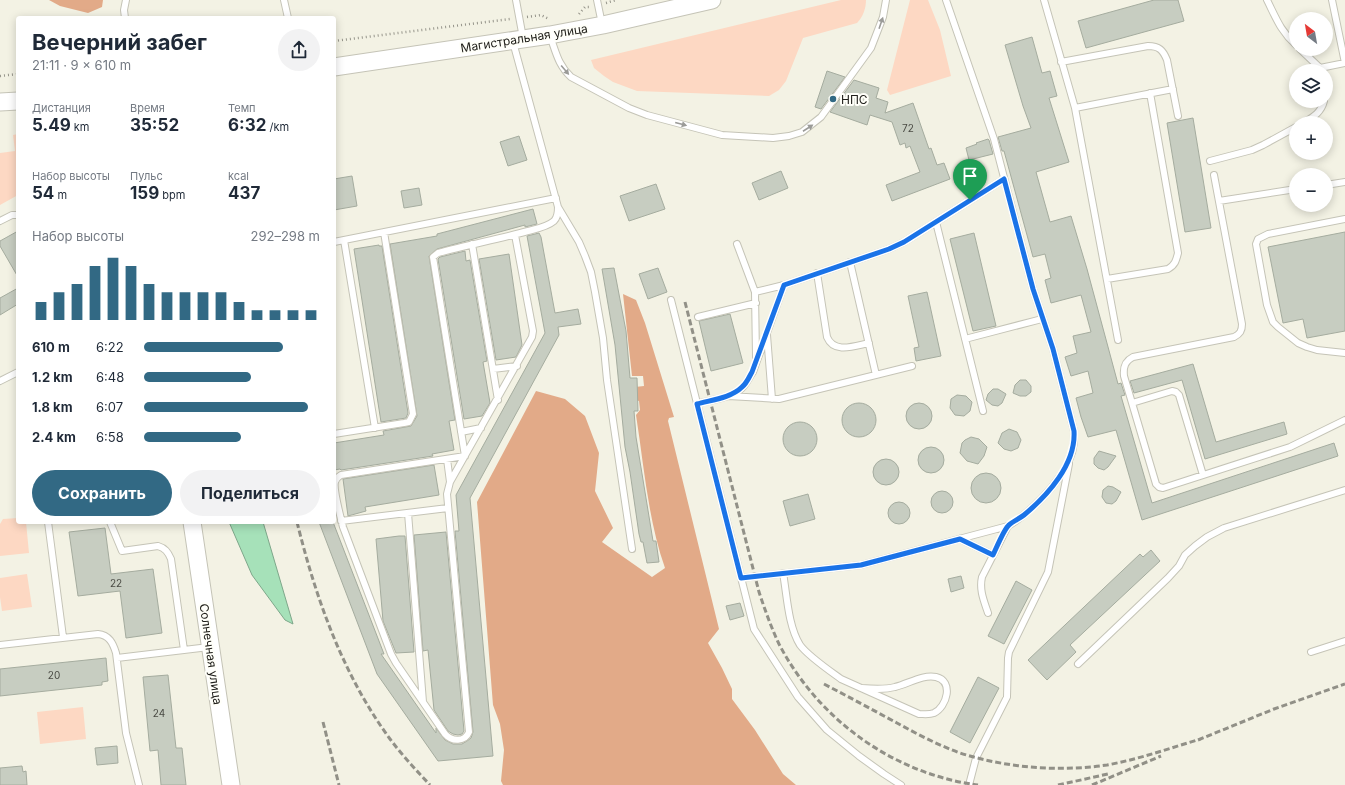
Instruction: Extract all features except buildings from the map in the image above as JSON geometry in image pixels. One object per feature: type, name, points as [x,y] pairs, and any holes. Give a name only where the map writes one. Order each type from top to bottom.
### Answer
[{"type":"main road","name":"Магистральная улица","points":[[336,67],[518,39],[550,27],[602,25],[712,0]]},
{"type":"main road","points":[[0,102],[16,101]]},
{"type":"main road","name":"Солнечная улица","points":[[192,524],[231,785]]},
{"type":"lane","points":[[125,16],[124,10],[126,0]]},
{"type":"lane","points":[[284,0],[288,16]]},
{"type":"lane","points":[[465,456],[433,260],[434,257],[438,252],[515,235],[550,224],[558,215],[556,198],[518,39],[520,18],[516,0]]},
{"type":"lane","points":[[550,27],[559,62],[563,69],[571,77],[629,108],[647,115],[722,135],[773,138],[789,136],[802,132],[821,117],[871,48],[884,17],[886,0]]},
{"type":"lane","points":[[946,0],[994,139],[1042,319],[1053,349],[1074,431],[1074,441],[1048,572],[1009,652],[1008,697],[976,758],[969,785]]},
{"type":"lane","points":[[1044,0],[1075,108],[1118,340]]},
{"type":"lane","points":[[1267,0],[1281,29],[1289,39]]},
{"type":"lane","points":[[1332,0],[1345,63],[1333,66]]},
{"type":"lane","points":[[597,2],[602,25]]},
{"type":"lane","points":[[1061,62],[1148,46],[1160,48],[1165,53],[1178,116]]},
{"type":"lane","points":[[1307,56],[1315,64]]},
{"type":"lane","points":[[1075,108],[1173,89]]},
{"type":"lane","points":[[1107,279],[1168,269],[1173,266],[1178,253],[1150,93]]},
{"type":"lane","points":[[1210,161],[1257,148],[1289,131]]},
{"type":"lane","points":[[1214,174],[1242,329],[1234,338],[1133,357],[1126,362],[1124,371],[1156,484],[1163,488],[1290,447],[1345,420]]},
{"type":"lane","points":[[756,292],[784,285],[904,242],[1004,179]]},
{"type":"lane","points":[[1333,184],[1345,182]]},
{"type":"lane","points":[[1219,201],[1289,190]]},
{"type":"lane","points":[[336,242],[556,198]]},
{"type":"lane","points":[[558,207],[579,242],[591,272],[603,338],[607,380],[632,549]]},
{"type":"lane","points":[[1,219],[16,215]]},
{"type":"lane","points":[[1345,219],[1268,234],[1258,240],[1256,244],[1267,305],[1273,322],[1298,343],[1307,347],[1317,350],[1345,353]]},
{"type":"lane","points":[[936,222],[983,411]]},
{"type":"lane","points":[[336,434],[408,422],[412,418],[413,414],[384,232]]},
{"type":"lane","points":[[336,494],[341,521],[391,654],[423,703],[448,737],[454,740],[467,737],[469,732],[447,494],[450,482],[530,342],[532,331],[515,235]]},
{"type":"lane","points":[[344,240],[375,428]]},
{"type":"lane","points":[[472,244],[498,400]]},
{"type":"lane","points":[[737,244],[756,292],[756,361]]},
{"type":"lane","points":[[850,262],[876,375]]},
{"type":"lane","points":[[816,274],[828,341],[832,345],[840,348],[868,343]]},
{"type":"lane","points":[[697,404],[726,396],[742,387],[752,372],[784,285]]},
{"type":"lane","points":[[671,300],[754,629],[798,697],[827,730],[871,765],[901,785]]},
{"type":"lane","points":[[698,317],[756,303]]},
{"type":"lane","points":[[965,339],[1042,319]]},
{"type":"lane","points":[[767,331],[772,399]]},
{"type":"lane","points":[[493,369],[517,366]]},
{"type":"lane","points":[[726,396],[772,399],[779,398],[912,366]]},
{"type":"lane","points":[[0,380],[16,373]]},
{"type":"lane","points":[[1132,402],[1172,391],[1179,395],[1203,475]]},
{"type":"lane","points":[[461,432],[481,428]]},
{"type":"lane","points":[[336,480],[341,475],[465,456]]},
{"type":"lane","points":[[447,459],[450,482]]},
{"type":"lane","points":[[741,578],[861,565],[1008,526],[1035,505],[1058,478],[1070,459]]},
{"type":"lane","points":[[1078,664],[1168,578],[1190,550],[1207,537],[1224,528],[1345,490]]},
{"type":"lane","points":[[341,521],[448,508]]},
{"type":"lane","points":[[408,513],[423,703]]},
{"type":"lane","points":[[48,524],[63,637]]},
{"type":"lane","points":[[111,524],[122,551],[158,546],[168,552],[171,559],[184,650]]},
{"type":"lane","points":[[988,613],[981,592],[980,583],[1008,526]]},
{"type":"lane","points":[[960,539],[993,555]]},
{"type":"lane","points":[[783,573],[791,621],[801,647],[841,679],[861,688],[919,714],[933,713],[938,710],[944,704],[947,692],[943,680],[934,676],[922,678],[893,688],[861,688]]},
{"type":"lane","points":[[0,645],[63,637],[103,634],[108,637],[115,648],[126,733],[139,785]]},
{"type":"lane","points":[[1311,652],[1345,641]]},
{"type":"lane","points":[[117,658],[210,647]]},
{"type":"path","points":[[577,15],[585,7],[597,2],[616,0]]},
{"type":"path","points":[[336,41],[542,15],[550,27]]},
{"type":"path","points":[[0,76],[16,74]]},
{"type":"shaded area","points":[[49,0],[103,0],[102,7],[88,13],[60,6]]},
{"type":"shaded area","points":[[841,0],[866,0],[864,12],[859,21],[857,23],[803,38],[786,81],[779,90],[769,96],[637,91],[613,82],[604,76],[594,68],[591,60]]},
{"type":"shaded area","points":[[910,0],[928,0],[940,30],[951,76],[890,95],[887,90]]},
{"type":"shaded area","points":[[16,134],[16,196],[0,205],[0,153],[15,151],[13,135]]},
{"type":"shaded area","points":[[623,294],[636,300],[645,323],[674,417],[669,418],[668,421],[719,629],[708,643],[732,689],[732,699],[755,730],[783,774],[796,785],[503,785],[501,781],[504,750],[500,724],[493,705],[477,502],[536,391],[565,399],[585,416],[599,453],[595,491],[613,528],[602,542],[652,577],[665,568],[650,512],[636,415],[640,410],[639,401],[635,400],[635,387],[644,386],[643,376],[632,376]]},
{"type":"shaded area","points":[[16,518],[16,524],[26,524],[29,553],[0,556],[0,524],[3,519]]},
{"type":"shaded area","points":[[230,524],[264,524],[293,624],[285,620],[252,575]]},
{"type":"shaded area","points":[[27,574],[32,607],[2,611],[0,578]]},
{"type":"shaded area","points":[[83,707],[86,739],[40,744],[37,712]]},
{"type":"railway","points":[[685,302],[759,592],[779,644],[795,671],[815,696],[837,719],[861,738],[888,755],[917,769],[947,779],[978,785]]},
{"type":"railway","points":[[298,524],[322,608],[345,663],[358,689],[390,739],[404,757],[430,785]]},
{"type":"railway","points":[[824,684],[912,731],[960,753],[1015,765],[1052,768],[1107,765],[1143,757],[1201,739]]},
{"type":"railway","points":[[1198,740],[1274,709],[1345,684]]},
{"type":"railway","points":[[323,722],[339,785]]},
{"type":"railway","points":[[1092,785],[1161,756]]},
{"type":"railway","points":[[1058,785],[1108,774]]},
{"type":"place","name":"НПС","points":[[833,99]]},
{"type":"route","points":[[1004,179],[1033,289],[1053,349],[1074,431],[1073,449],[1065,468],[1049,490],[1035,505],[1008,526],[993,555],[960,539],[861,565],[754,575],[741,578],[697,404],[735,392],[747,381],[752,372],[784,285],[889,249],[904,242],[970,200],[1004,179]]}]
